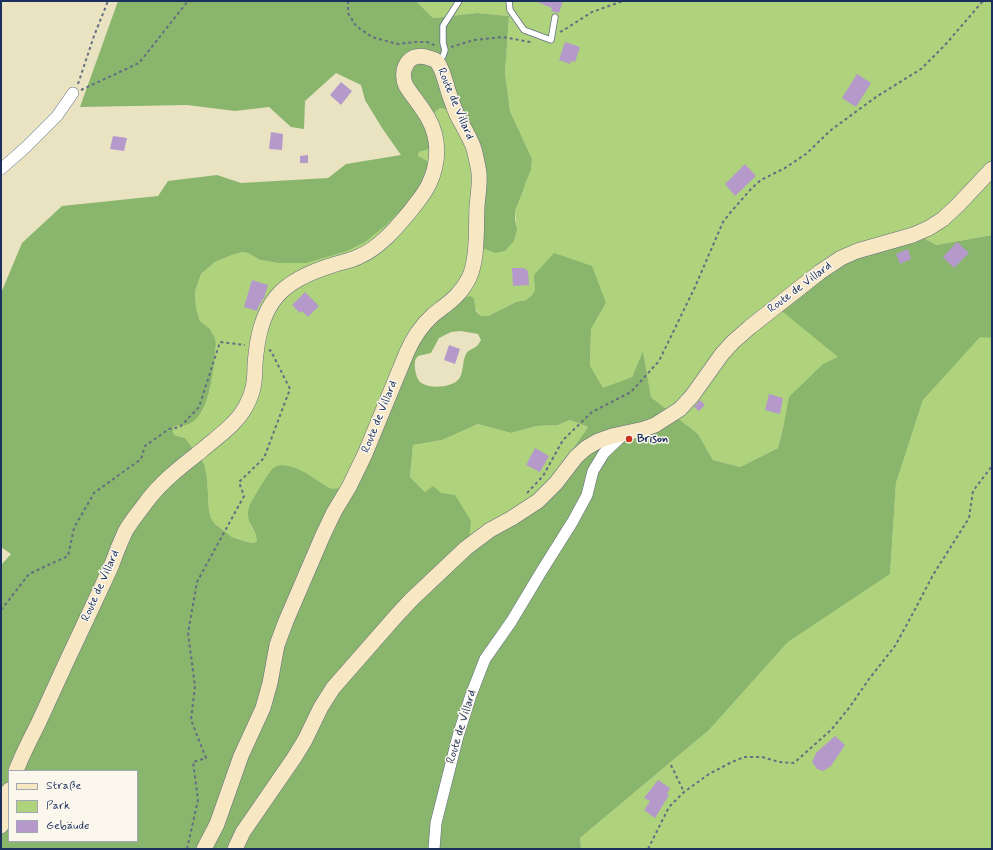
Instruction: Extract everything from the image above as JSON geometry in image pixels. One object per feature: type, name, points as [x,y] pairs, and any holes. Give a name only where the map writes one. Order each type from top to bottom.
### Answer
[{"type":"street","name":"Route de Villard","points":[[16,770],[70,652],[105,581],[126,531],[149,499],[174,472],[223,433],[242,413],[250,399],[255,379],[257,347],[261,326],[266,312],[273,301],[281,292],[306,275],[359,257],[372,249],[399,223],[427,188],[436,163],[437,148],[435,135],[428,118],[406,86],[404,82],[404,74],[406,65],[409,61],[416,57],[424,56],[432,58],[438,63],[451,100],[473,148],[479,172],[480,180],[472,271],[459,294],[423,325],[411,343],[365,454],[323,535],[286,621],[277,645],[270,683],[263,708],[241,756],[217,824],[204,849]]},
{"type":"street","points":[[1,169],[26,147],[57,116],[73,93]]},
{"type":"street","name":"Route de Villard","points":[[235,849],[243,832],[305,740],[321,707],[333,688],[412,599],[466,548],[490,530],[531,506],[545,495],[576,457],[586,448],[604,438],[655,425],[680,409],[692,396],[722,354],[733,342],[820,272],[841,258],[857,251],[922,232],[938,223],[950,213],[992,169]]},
{"type":"street","name":"Route de Villard","points":[[434,849],[436,823],[458,736],[485,659],[511,622],[573,521],[587,495],[594,471],[604,453],[626,432]]},
{"type":"street","points":[[1,826],[8,794]]},
{"type":"lane","points":[[438,63],[445,50],[443,43],[443,26],[459,1]]},
{"type":"lane","points":[[509,1],[510,10],[524,30],[551,40],[555,17]]},
{"type":"path","points":[[73,93],[78,84],[94,36],[108,1]]},
{"type":"path","points":[[73,93],[139,63],[188,1]]},
{"type":"path","points":[[348,1],[348,13],[356,26],[372,37],[396,44],[427,42],[445,50],[452,46],[474,40],[503,37],[530,42],[551,40],[566,28],[592,12],[623,1]]},
{"type":"path","points":[[524,496],[543,476],[563,440],[592,412],[631,392],[659,361],[695,287],[723,222],[751,188],[761,180],[785,168],[806,154],[831,130],[876,97],[921,69],[983,1]]},
{"type":"path","points":[[1,610],[29,574],[68,556],[74,528],[94,494],[141,459],[145,446],[169,429],[180,427],[199,407],[220,342],[251,345],[272,351],[290,389],[264,458],[239,482],[244,496],[198,582],[188,633],[195,686],[191,720],[206,758],[193,762],[198,800],[187,849]]},
{"type":"path","points":[[648,849],[669,807],[684,792],[709,774],[730,762],[744,757],[762,757],[779,762],[794,763],[831,730],[894,646],[933,575],[968,518],[973,491],[992,466]]},
{"type":"path","points":[[671,765],[684,792]]},
{"type":"green space","points":[[118,1],[416,1],[433,18],[477,13],[509,16],[505,73],[510,111],[532,159],[531,170],[515,211],[517,229],[514,241],[505,251],[495,253],[483,248],[472,153],[449,110],[440,108],[435,112],[433,117],[429,149],[419,152],[418,156],[430,164],[428,172],[410,200],[386,225],[365,242],[347,251],[306,263],[279,263],[260,260],[248,253],[242,252],[215,262],[201,274],[195,291],[196,308],[200,321],[210,329],[215,339],[216,344],[212,376],[207,398],[198,417],[189,424],[173,427],[173,432],[174,435],[185,438],[204,464],[207,478],[209,511],[215,524],[232,537],[247,542],[254,543],[257,541],[256,534],[248,518],[249,508],[260,487],[275,467],[286,465],[305,472],[329,488],[339,488],[381,423],[416,347],[430,326],[463,298],[471,296],[474,299],[476,311],[481,316],[488,316],[516,302],[526,300],[535,290],[534,275],[554,253],[592,266],[606,303],[591,329],[590,366],[603,388],[632,377],[643,351],[651,397],[698,434],[713,460],[740,467],[778,448],[789,397],[823,364],[838,357],[777,307],[852,256],[919,235],[936,245],[992,235],[992,338],[980,337],[923,400],[896,483],[890,574],[788,642],[709,730],[580,838],[581,849],[1,849],[1,565],[11,554],[1,547],[1,293],[22,243],[62,206],[158,196],[168,181],[217,175],[241,183],[328,178],[346,164],[401,155],[365,100],[361,85],[336,73],[305,101],[304,129],[291,127],[269,107],[235,111],[187,105],[80,107]],"holes":[[[461,331],[478,334],[481,340],[478,345],[466,354],[458,380],[450,385],[439,387],[428,386],[420,382],[416,375],[415,360],[418,356],[431,353],[439,338],[451,332]],[[570,420],[588,427],[552,479],[523,507],[469,542],[471,521],[455,495],[441,493],[433,486],[425,492],[410,477],[413,445],[442,440],[478,424],[511,433],[536,426],[558,425]]]},
{"type":"green space","points":[[416,1],[992,1],[992,235],[936,245],[919,235],[778,307],[839,357],[784,424],[778,448],[740,467],[713,460],[698,434],[651,397],[643,352],[632,377],[603,389],[590,367],[591,329],[606,303],[535,275],[535,290],[532,295],[526,300],[516,302],[488,316],[481,316],[475,308],[474,299],[430,326],[381,423],[339,488],[333,490],[312,477],[270,472],[250,505],[251,526],[257,536],[257,541],[254,543],[247,542],[232,537],[215,524],[211,518],[209,511],[207,478],[185,438],[174,435],[173,432],[173,427],[190,424],[203,410],[210,390],[216,344],[210,329],[200,321],[196,308],[195,291],[201,274],[215,262],[242,252],[248,253],[260,260],[279,263],[306,263],[426,160],[418,156],[419,152],[429,149],[433,117],[435,112],[440,108],[449,110],[517,229],[515,211],[531,170],[532,159],[510,111],[505,73],[509,16],[477,13],[433,18]]},
{"type":"green space","points":[[980,336],[992,338],[992,849],[581,849],[580,838],[709,730],[788,642],[890,574],[896,483],[923,400]]},
{"type":"green space","points":[[570,420],[588,427],[552,479],[523,507],[469,543],[410,477],[413,445],[442,440],[478,424],[511,433],[536,426],[558,425]]},
{"type":"building","points":[[537,1],[563,1],[559,13],[551,11],[552,8]]},
{"type":"building","points":[[565,42],[580,47],[575,62],[571,61],[570,64],[559,60]]},
{"type":"building","points":[[857,74],[871,83],[856,107],[842,98]]},
{"type":"building","points":[[341,82],[352,91],[341,105],[330,95]]},
{"type":"building","points":[[271,132],[283,134],[282,150],[269,149]]},
{"type":"building","points":[[113,136],[127,138],[124,151],[110,149]]},
{"type":"building","points":[[308,155],[308,163],[300,163],[300,156]]},
{"type":"building","points":[[745,164],[756,176],[735,196],[725,184]]},
{"type":"building","points":[[957,242],[969,253],[954,268],[943,257]]},
{"type":"building","points":[[908,249],[911,259],[900,264],[896,254]]},
{"type":"building","points":[[512,268],[524,268],[528,271],[529,285],[513,286]]},
{"type":"building","points":[[252,280],[268,285],[264,298],[257,311],[244,307]]},
{"type":"building","points":[[305,292],[319,306],[308,317],[302,311],[300,313],[292,305]]},
{"type":"building","points":[[449,345],[460,349],[455,364],[444,360]]},
{"type":"building","points":[[769,394],[783,398],[780,414],[765,410]]},
{"type":"building","points":[[700,400],[705,405],[699,411],[694,407]]},
{"type":"building","points":[[535,448],[549,456],[540,472],[526,465]]},
{"type":"building","points":[[835,736],[845,745],[831,766],[823,771],[817,769],[812,762],[816,753]]},
{"type":"building","points":[[658,780],[670,788],[667,794],[669,795],[655,818],[644,810],[650,801],[644,798]]},
{"type":"place","name":"Brison","points":[[629,439]]}]
